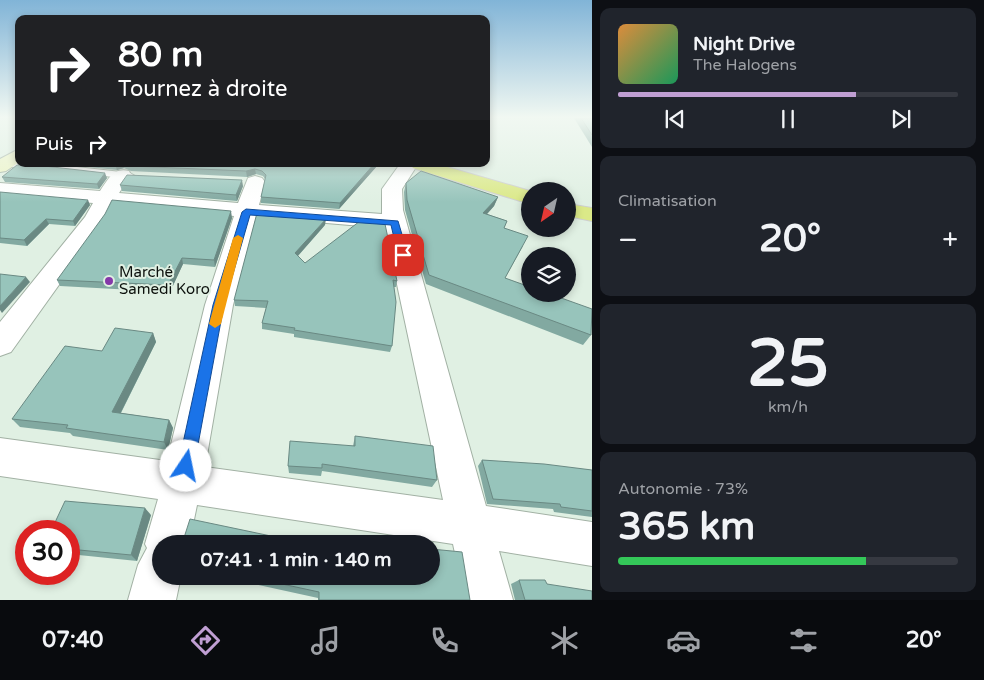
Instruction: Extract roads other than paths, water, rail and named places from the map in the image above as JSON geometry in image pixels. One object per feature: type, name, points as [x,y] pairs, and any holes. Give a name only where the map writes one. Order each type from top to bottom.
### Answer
[{"type":"main road","points":[[429,167],[521,195]]},
{"type":"main road","points":[[576,212],[592,215]]},
{"type":"street","points":[[407,167],[392,189],[392,210],[472,525],[489,600]]},
{"type":"street","points":[[0,344],[95,219],[106,197],[130,176]]},
{"type":"street","points":[[0,190],[106,197],[249,192],[395,222]]},
{"type":"street","points":[[169,535],[182,484],[219,305],[249,192]]},
{"type":"street","points":[[0,457],[592,544]]},
{"type":"street","points":[[152,600],[156,585]]},
{"type":"lane","points":[[54,167],[130,176]]},
{"type":"place","name":"Marché Samedi Koro","points":[[109,281]]}]
